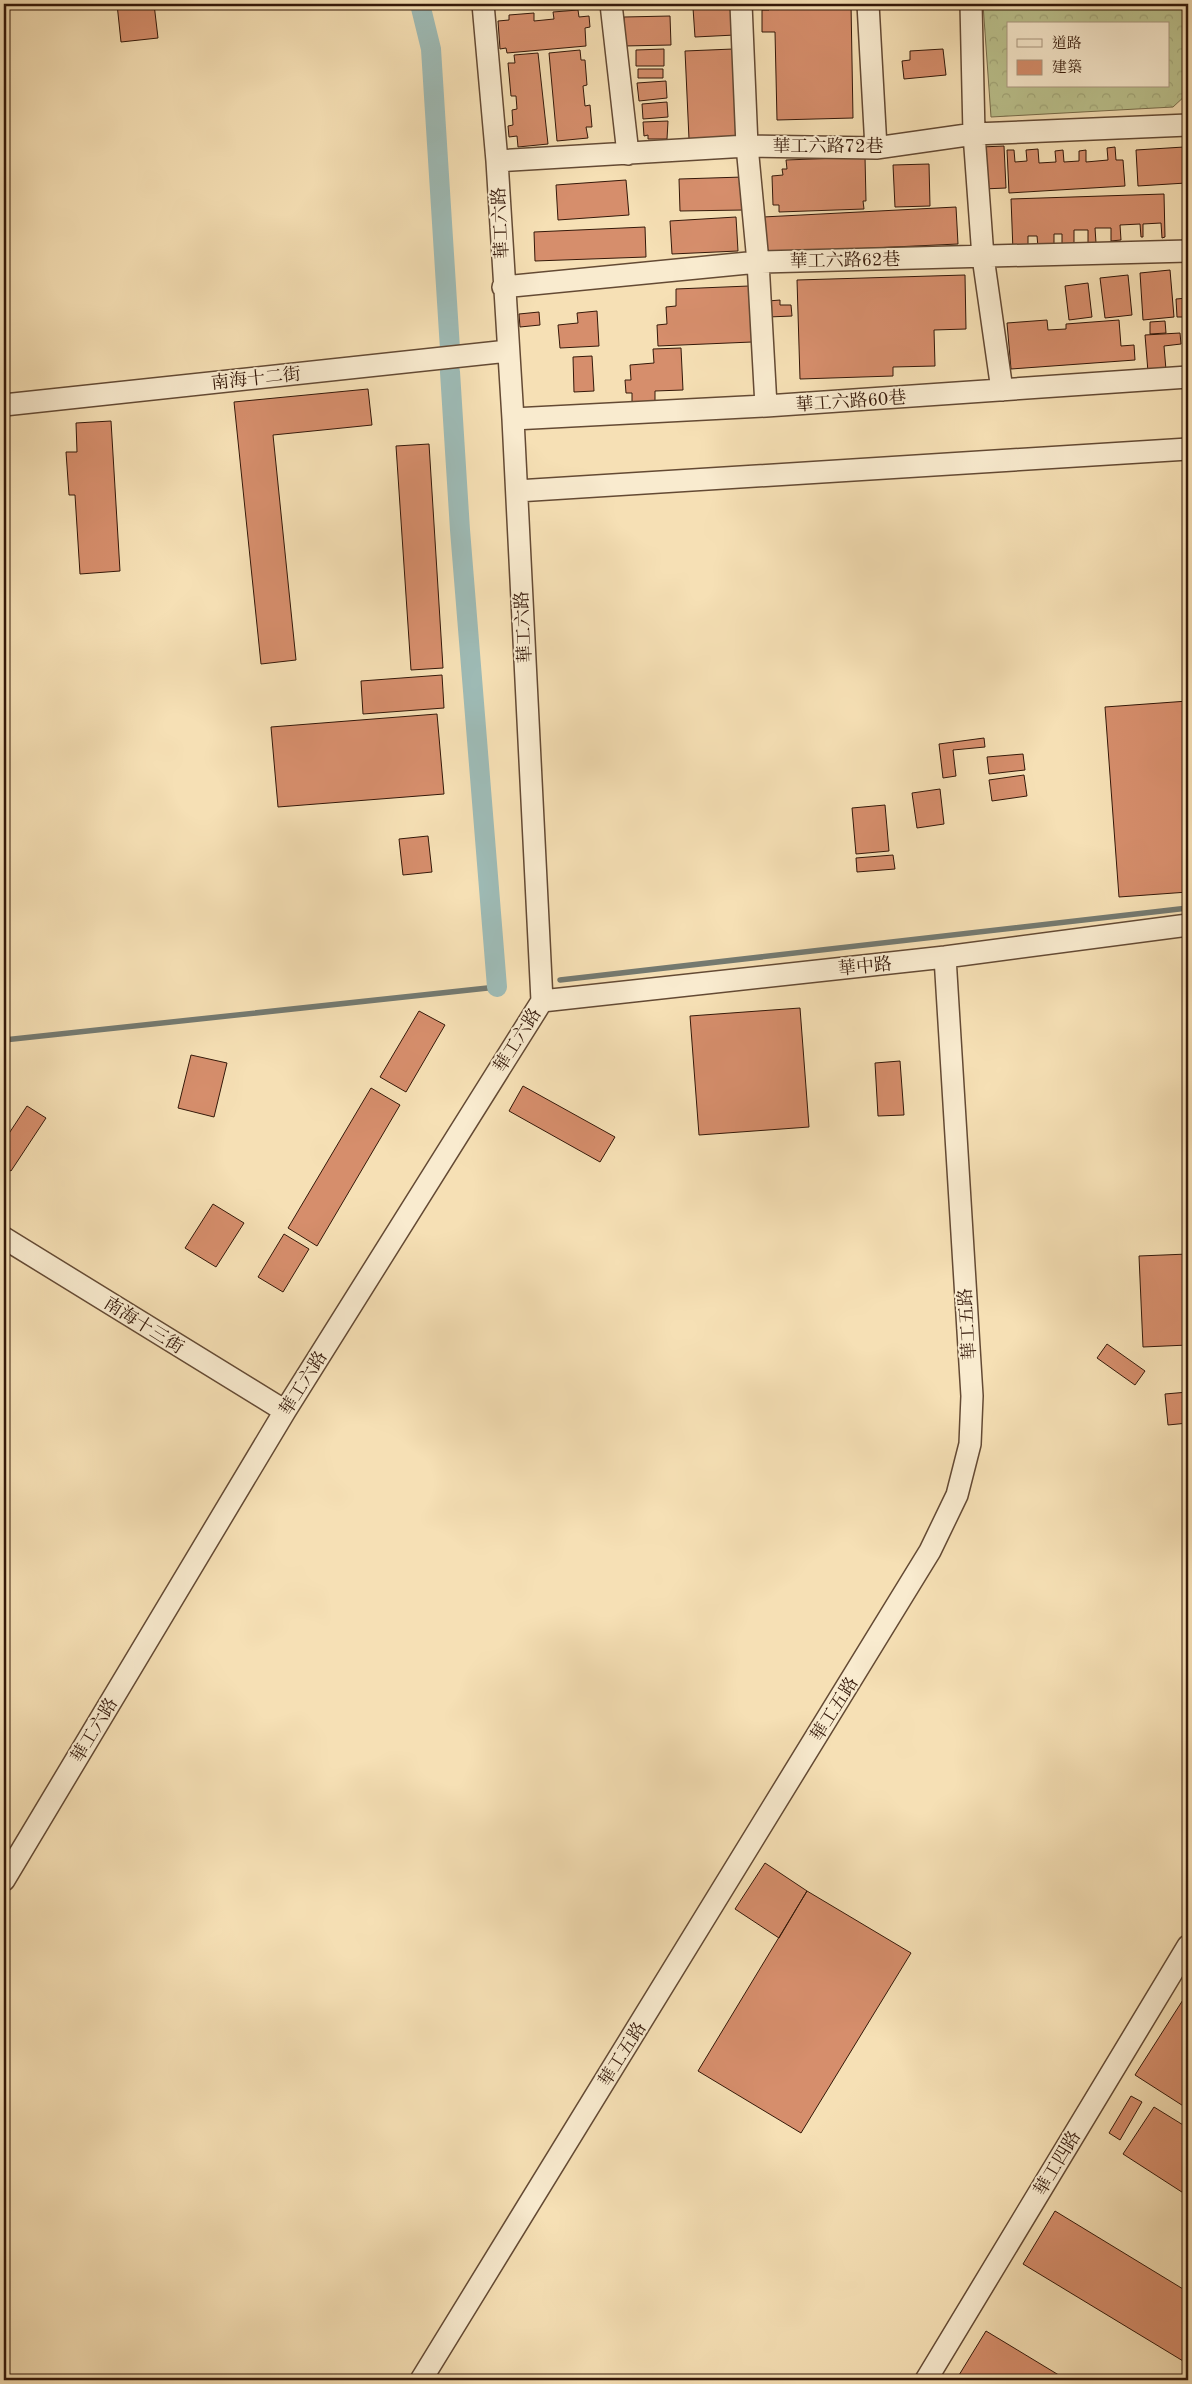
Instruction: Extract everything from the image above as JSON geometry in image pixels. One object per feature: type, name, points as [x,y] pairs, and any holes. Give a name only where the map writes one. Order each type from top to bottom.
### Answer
[{"type":"street","name":"華工六路","points":[[4,1880],[285,1411],[542,1001],[513,419],[503,287],[497,161],[483,4]]},
{"type":"street","points":[[611,4],[628,154]]},
{"type":"street","points":[[741,4],[747,146],[758,262],[766,406]]},
{"type":"street","points":[[868,4],[876,148]]},
{"type":"street","points":[[971,4],[974,134],[983,257],[1002,390]]},
{"type":"street","name":"華工六路72巷","points":[[497,161],[747,146],[876,148],[974,134],[1188,125]]},
{"type":"street","name":"華工六路62巷","points":[[503,287],[758,262],[1188,251]]},
{"type":"street","name":"南海十二街","points":[[4,405],[508,351]]},
{"type":"street","name":"華工六路60巷","points":[[513,419],[766,406],[1188,377]]},
{"type":"street","points":[[517,491],[1188,449]]},
{"type":"street","name":"華中路","points":[[542,1001],[945,957],[1188,925]]},
{"type":"street","name":"華工五路","points":[[421,2380],[930,1552],[957,1495],[970,1444],[972,1396],[945,957]]},
{"type":"street","name":"南海十三街","points":[[4,1238],[285,1411]]},
{"type":"street","name":"華工四路","points":[[926,2380],[1188,1946]]},
{"type":"green space","points":[[983,4],[1182,4],[1187,94],[1173,107],[991,117]]},
{"type":"building","points":[[117,4],[154,4],[158,38],[121,42]]},
{"type":"building","points":[[769,4],[851,4],[853,118],[777,120],[775,32],[762,32],[762,10],[769,10]]},
{"type":"building","points":[[733,5],[735,35],[695,37],[693,8]]},
{"type":"building","points":[[578,10],[579,17],[589,16],[590,27],[585,28],[586,46],[507,53],[506,48],[500,49],[498,21],[509,20],[509,15],[534,13],[534,21],[554,19],[553,12]]},
{"type":"building","points":[[670,16],[671,45],[624,46],[624,17]]},
{"type":"building","points":[[664,49],[664,66],[636,66],[636,50]]},
{"type":"building","points":[[733,49],[736,137],[689,139],[685,51]]},
{"type":"building","points":[[943,49],[946,75],[904,79],[902,61],[910,60],[910,51]]},
{"type":"building","points":[[580,50],[581,60],[585,60],[587,85],[583,86],[585,106],[590,105],[592,127],[586,127],[588,138],[557,141],[549,53]]},
{"type":"building","points":[[538,53],[548,144],[518,147],[517,136],[509,137],[508,126],[513,125],[512,110],[517,109],[516,96],[511,96],[508,63],[515,63],[514,55]]},
{"type":"building","points":[[638,69],[663,69],[663,78],[638,78]]},
{"type":"building","points":[[666,81],[667,98],[639,101],[637,83]]},
{"type":"building","points":[[667,102],[668,117],[643,119],[642,104]]},
{"type":"building","points":[[668,121],[667,139],[648,139],[648,135],[644,136],[643,122]]},
{"type":"building","points":[[1004,146],[1006,188],[983,189],[981,147]]},
{"type":"building","points":[[1115,147],[1116,160],[1123,160],[1125,186],[1009,193],[1007,150],[1014,150],[1015,162],[1027,161],[1026,150],[1038,149],[1039,163],[1056,162],[1055,151],[1063,150],[1064,162],[1079,161],[1079,151],[1086,150],[1086,162],[1108,160],[1107,148]]},
{"type":"building","points":[[1184,147],[1186,183],[1138,186],[1136,150]]},
{"type":"building","points":[[865,157],[866,201],[863,201],[864,209],[779,212],[779,205],[773,205],[772,176],[783,175],[782,169],[787,169],[786,160]]},
{"type":"building","points":[[929,164],[930,206],[895,207],[893,165]]},
{"type":"building","points":[[743,177],[744,210],[680,211],[679,179]]},
{"type":"building","points":[[626,180],[629,215],[558,220],[556,185]]},
{"type":"building","points":[[1164,194],[1165,237],[1162,238],[1161,223],[1143,224],[1143,237],[1141,237],[1140,224],[1120,225],[1121,240],[1111,241],[1111,228],[1095,228],[1096,243],[1088,243],[1088,230],[1074,230],[1074,244],[1062,244],[1062,234],[1054,234],[1054,247],[1038,247],[1037,236],[1028,236],[1028,250],[1013,251],[1011,199]]},
{"type":"building","points":[[956,207],[958,244],[765,253],[763,217]]},
{"type":"building","points":[[736,217],[738,251],[672,254],[670,221]]},
{"type":"building","points":[[645,227],[646,257],[535,261],[534,232]]},
{"type":"building","points":[[1170,270],[1174,317],[1143,320],[1140,273]]},
{"type":"building","points":[[965,275],[966,329],[934,330],[935,366],[893,367],[893,376],[800,379],[797,280]]},
{"type":"building","points":[[1128,275],[1132,315],[1105,318],[1100,278]]},
{"type":"building","points":[[1088,283],[1092,317],[1069,320],[1065,286]]},
{"type":"building","points":[[749,286],[752,342],[658,346],[657,325],[667,324],[666,307],[676,306],[676,289]]},
{"type":"building","points":[[1188,298],[1188,317],[1177,317],[1176,299]]},
{"type":"building","points":[[780,300],[780,305],[791,305],[792,316],[768,317],[768,301]]},
{"type":"building","points":[[597,311],[599,346],[560,348],[558,325],[578,323],[577,313]]},
{"type":"building","points":[[539,312],[540,325],[520,327],[519,314]]},
{"type":"building","points":[[1047,320],[1048,330],[1066,329],[1066,324],[1119,320],[1121,346],[1134,345],[1135,360],[1011,369],[1007,323]]},
{"type":"building","points":[[1165,321],[1166,333],[1150,334],[1150,322]]},
{"type":"building","points":[[1180,333],[1181,344],[1164,346],[1166,370],[1148,372],[1145,335]]},
{"type":"building","points":[[681,348],[683,390],[655,391],[655,405],[632,406],[632,393],[626,393],[625,380],[631,380],[630,365],[654,363],[653,349]]},
{"type":"building","points":[[592,356],[594,391],[574,392],[573,357]]},
{"type":"building","points":[[368,389],[372,425],[273,435],[296,660],[261,664],[234,402]]},
{"type":"building","points":[[111,421],[120,571],[80,574],[75,495],[69,495],[66,452],[77,452],[76,423]]},
{"type":"building","points":[[429,444],[443,668],[411,670],[396,446]]},
{"type":"building","points":[[442,675],[444,708],[363,714],[361,681]]},
{"type":"building","points":[[1188,701],[1188,892],[1119,897],[1105,707]]},
{"type":"building","points":[[437,714],[444,794],[278,807],[271,727]]},
{"type":"building","points":[[984,738],[985,747],[953,750],[956,776],[943,778],[939,744]]},
{"type":"building","points":[[1023,754],[1025,770],[989,774],[987,757]]},
{"type":"building","points":[[1024,775],[1027,796],[992,801],[989,780]]},
{"type":"building","points":[[940,789],[944,824],[917,828],[912,793]]},
{"type":"building","points":[[885,805],[889,851],[856,854],[852,808]]},
{"type":"building","points":[[428,836],[432,872],[403,875],[399,839]]},
{"type":"building","points":[[893,855],[895,869],[857,872],[856,858]]},
{"type":"building","points":[[800,1008],[809,1127],[699,1135],[690,1016]]},
{"type":"building","points":[[419,1011],[445,1025],[406,1092],[380,1077]]},
{"type":"building","points":[[191,1055],[227,1063],[214,1117],[178,1108]]},
{"type":"building","points":[[900,1061],[904,1115],[878,1116],[875,1063]]},
{"type":"building","points":[[523,1086],[615,1137],[600,1162],[509,1111]]},
{"type":"building","points":[[371,1088],[400,1105],[317,1246],[288,1228]]},
{"type":"building","points":[[27,1106],[46,1118],[11,1171],[4,1167],[4,1141]]},
{"type":"building","points":[[213,1204],[244,1223],[216,1267],[185,1248]]},
{"type":"building","points":[[284,1234],[309,1249],[283,1292],[258,1277]]},
{"type":"building","points":[[1188,1254],[1188,1345],[1143,1347],[1139,1256]]},
{"type":"building","points":[[1107,1344],[1145,1371],[1135,1385],[1097,1358]]},
{"type":"building","points":[[1188,1392],[1188,1423],[1168,1425],[1165,1394]]},
{"type":"building","points":[[765,1863],[807,1891],[779,1938],[735,1909]]},
{"type":"building","points":[[807,1891],[911,1953],[801,2133],[698,2071]]},
{"type":"building","points":[[1188,1992],[1188,2109],[1135,2075]]},
{"type":"building","points":[[1131,2096],[1142,2102],[1120,2140],[1109,2133]]},
{"type":"building","points":[[1154,2107],[1188,2128],[1188,2196],[1123,2154]]},
{"type":"building","points":[[1055,2211],[1188,2292],[1188,2364],[1023,2264]]},
{"type":"building","points":[[986,2331],[1067,2380],[956,2380]]},
{"type":"waterway","points":[[420,4],[431,49],[450,349]]},
{"type":"waterway","points":[[450,372],[460,530],[497,987]]},
{"type":"waterway","points":[[560,980],[1188,908]]},
{"type":"waterway","points":[[4,1040],[497,987]]}]
